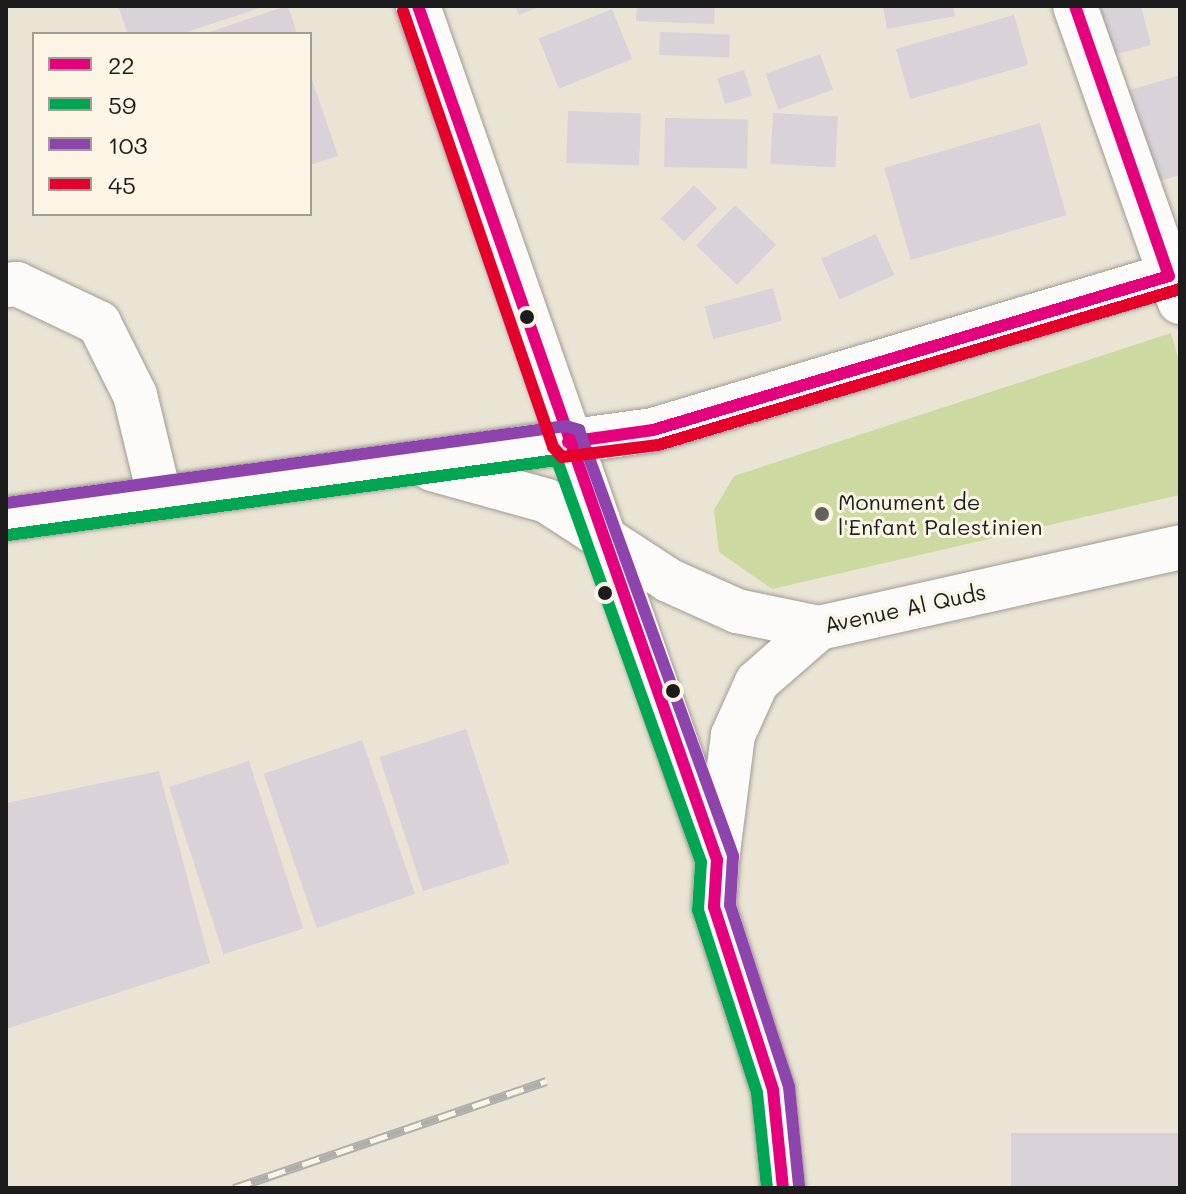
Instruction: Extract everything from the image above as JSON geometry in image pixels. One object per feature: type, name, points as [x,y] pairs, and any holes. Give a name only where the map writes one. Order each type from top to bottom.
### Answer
[{"type":"main road","points":[[418,6],[598,535],[717,860]]},
{"type":"main road","points":[[6,519],[653,430],[1176,283],[1075,6]]},
{"type":"main road","points":[[6,285],[17,284],[99,323],[135,395],[160,498]]},
{"type":"main road","name":"Avenue Al Quds","points":[[407,463],[547,501],[668,580],[737,611],[819,628],[1180,547]]},
{"type":"main road","points":[[783,1188],[773,1090],[714,907],[717,860],[739,721],[757,682],[819,628]]},
{"type":"green space","points":[[1171,333],[1180,365],[1180,495],[772,589],[719,552],[714,510],[734,476]]},
{"type":"building","points":[[118,6],[263,6],[187,32],[127,32]]},
{"type":"building","points":[[286,6],[296,32],[210,32]]},
{"type":"building","points":[[515,6],[541,6],[519,15]]},
{"type":"building","points":[[637,6],[715,6],[714,24],[636,21]]},
{"type":"building","points":[[883,6],[953,6],[955,16],[887,29]]},
{"type":"building","points":[[1100,6],[1141,6],[1151,45],[1113,55]]},
{"type":"building","points":[[612,9],[632,59],[559,89],[539,39]]},
{"type":"building","points":[[1014,15],[1028,65],[910,99],[896,49]]},
{"type":"building","points":[[660,32],[730,34],[729,57],[659,55]]},
{"type":"building","points":[[820,54],[833,90],[778,110],[765,74]]},
{"type":"building","points":[[744,70],[752,96],[725,104],[717,78]]},
{"type":"building","points":[[1180,75],[1180,175],[1152,183],[1124,92]]},
{"type":"building","points":[[312,80],[338,156],[312,164]]},
{"type":"building","points":[[568,111],[641,114],[639,166],[566,163]]},
{"type":"building","points":[[773,113],[838,116],[835,167],[770,164]]},
{"type":"building","points":[[665,118],[748,119],[747,168],[664,167]]},
{"type":"building","points":[[1040,123],[1066,215],[911,260],[884,168]]},
{"type":"building","points":[[694,185],[717,208],[684,242],[661,218]]},
{"type":"building","points":[[735,205],[776,245],[737,285],[696,245]]},
{"type":"building","points":[[876,234],[894,275],[839,300],[821,258]]},
{"type":"building","points":[[773,288],[782,321],[713,339],[704,306]]},
{"type":"building","points":[[466,729],[510,863],[423,891],[379,757]]},
{"type":"building","points":[[362,740],[415,894],[317,928],[264,774]]},
{"type":"building","points":[[249,761],[303,928],[223,954],[169,787]]},
{"type":"building","points":[[159,771],[210,963],[6,1029],[6,803]]},
{"type":"building","points":[[1011,1133],[1180,1133],[1180,1188],[1011,1188]]},
{"type":"railway","points":[[234,1188],[546,1081]]},
{"type":"transit line","name":"22","points":[[418,6],[717,860],[714,907],[773,1090],[783,1188]]},
{"type":"transit line","name":"22","points":[[568,442],[653,430],[1169,276],[1075,6]]},
{"type":"transit line","name":"45","points":[[403,11],[553,447],[562,457],[658,445],[1180,289]]},
{"type":"transit line","name":"103","points":[[6,503],[566,426],[579,430],[733,856],[730,905],[789,1087],[799,1186]]},
{"type":"transit line","name":"59","points":[[8,535],[557,460],[701,862],[698,910],[757,1093],[767,1188]]},
{"type":"place","name":"Monument de l'Enfant Palestinien","points":[[822,514]]}]
